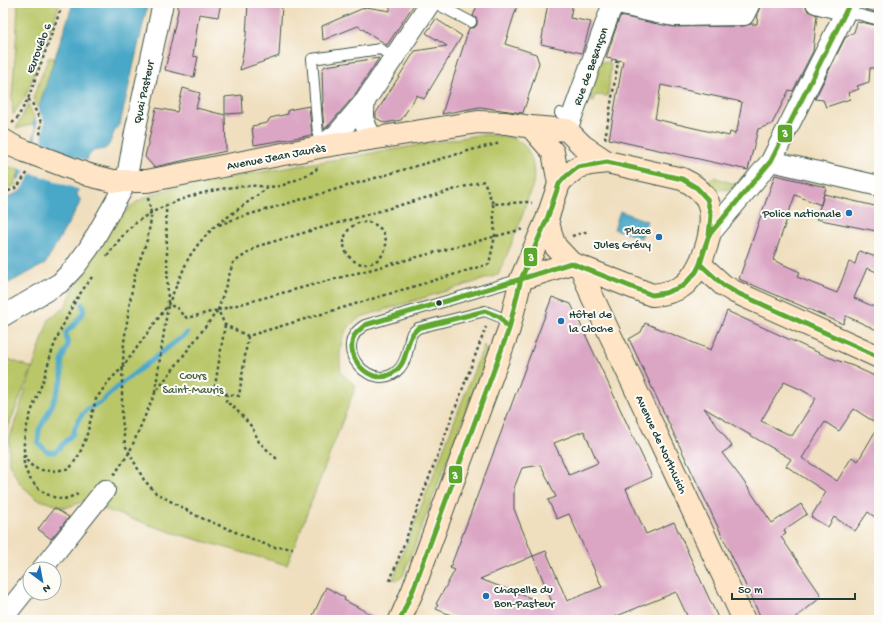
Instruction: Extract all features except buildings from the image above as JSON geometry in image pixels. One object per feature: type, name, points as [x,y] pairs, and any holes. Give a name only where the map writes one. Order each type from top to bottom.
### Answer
[{"type":"main road","name":"Avenue Jean Jaurès","points":[[7,132],[12,146],[89,175],[113,181],[125,182],[161,179],[319,147],[478,122],[506,123],[531,128],[566,121]]},
{"type":"main road","points":[[547,219],[553,241],[563,256],[576,266],[652,295],[665,293],[683,286],[696,272],[709,235],[711,215],[707,199],[697,188],[682,179],[606,152],[583,146],[566,121]]},
{"type":"main road","points":[[531,128],[553,152],[559,184]]},
{"type":"main road","points":[[400,620],[416,583],[509,329],[521,279],[547,219],[559,184],[566,175],[606,152]]},
{"type":"main road","points":[[700,264],[723,285],[734,292],[879,357]]},
{"type":"main road","points":[[521,279],[576,266]]},
{"type":"main road","name":"Avenue de Northwich","points":[[576,266],[592,296],[744,620]]},
{"type":"street","name":"Quai Pasteur","points":[[3,316],[54,288],[60,283],[75,267],[89,248],[111,212],[125,182],[163,3]]},
{"type":"street","points":[[319,147],[337,134],[365,101],[430,3]]},
{"type":"street","points":[[613,3],[676,16],[744,16],[750,3]]},
{"type":"street","name":"Rue de Besançon","points":[[566,121],[613,3]]},
{"type":"street","points":[[709,235],[772,161],[848,7],[816,3]]},
{"type":"street","points":[[365,101],[364,117],[366,129],[373,138]]},
{"type":"street","points":[[772,161],[879,186]]},
{"type":"street","points":[[707,199],[744,195]]},
{"type":"street","points":[[48,561],[105,490]]},
{"type":"street","points":[[3,618],[22,594]]},
{"type":"lane","points":[[435,3],[471,22]]},
{"type":"lane","points":[[848,7],[879,20]]},
{"type":"lane","points":[[319,147],[312,59],[380,49],[394,57]]},
{"type":"lane","points":[[509,329],[500,317],[485,311],[418,328],[412,333],[406,358],[400,368],[392,374],[382,377],[370,375],[362,370],[354,360],[351,351],[353,337],[358,329],[365,325],[521,279]]},
{"type":"path","name":"Eurovélo 6","points":[[7,132],[28,99],[48,48],[63,3]]},
{"type":"path","points":[[606,60],[618,62],[606,152]]},
{"type":"path","points":[[28,99],[34,109]]},
{"type":"path","points":[[216,226],[244,216],[503,142]]},
{"type":"path","points":[[103,262],[122,235],[137,222],[151,213],[184,198],[201,194],[259,185],[269,187],[281,186],[316,170],[319,147]]},
{"type":"path","points":[[25,447],[23,462],[31,480],[45,494],[64,499],[94,489],[105,490],[129,453],[155,393],[218,310],[233,263],[258,246],[484,181],[493,204],[495,236],[489,264],[248,336],[225,325]]},
{"type":"path","points":[[96,272],[70,311],[55,344],[33,408],[25,435],[25,456],[29,463],[36,468],[56,471],[70,468],[79,455],[86,438],[96,398],[108,382],[122,368],[168,305],[189,257],[199,243],[216,226],[269,187]]},
{"type":"path","points":[[147,194],[151,213],[147,240],[135,274],[124,342],[122,368],[122,418],[125,445],[144,480],[156,493],[199,517],[272,548],[293,548]]},
{"type":"path","points":[[493,204],[532,203]]},
{"type":"path","points":[[155,393],[168,305],[166,206]]},
{"type":"path","points":[[355,218],[358,223]]},
{"type":"path","points":[[358,223],[371,223],[377,226],[385,236],[386,243],[382,255],[378,260],[370,264],[358,263],[351,259],[344,247],[344,240],[347,233],[358,223]]},
{"type":"path","points":[[168,305],[176,307],[187,318],[525,228]]},
{"type":"path","points":[[569,238],[589,231]]},
{"type":"path","points":[[370,264],[372,269]]},
{"type":"path","points":[[218,310],[225,325],[214,392],[239,396],[248,336]]},
{"type":"path","points":[[390,581],[486,327]]},
{"type":"path","points":[[227,394],[226,403],[232,405],[252,427],[259,442],[277,459]]},
{"type":"green space","points":[[18,3],[60,3],[25,97],[13,115],[12,96]]},
{"type":"green space","points":[[49,56],[54,59],[39,110],[33,98]]},
{"type":"green space","points":[[598,61],[611,63],[608,96],[595,95],[594,101],[586,99]]},
{"type":"green space","points":[[28,104],[35,119],[33,124],[16,129]]},
{"type":"green space","name":"Cours Saint-Mauris","points":[[478,135],[500,136],[516,139],[528,150],[533,167],[533,186],[518,228],[498,275],[361,317],[346,331],[340,349],[341,373],[356,386],[287,565],[174,533],[82,502],[65,508],[37,499],[20,484],[9,463],[9,440],[49,319],[66,305],[79,277],[97,248],[113,226],[137,202],[157,193],[192,184]]},
{"type":"green space","points":[[3,166],[20,169],[15,185],[3,190]]},
{"type":"green space","points":[[713,177],[738,185],[726,190],[715,188],[707,184]]},
{"type":"green space","points":[[484,345],[487,354],[485,361],[403,576],[398,580],[393,579]]},
{"type":"green space","points":[[3,357],[32,368],[3,440]]},
{"type":"water","points":[[73,3],[148,3],[120,124],[108,146],[102,150],[91,153],[89,156],[84,166],[77,195],[81,201],[45,264],[3,286],[3,200],[20,191],[23,184],[17,178],[32,142],[36,129],[33,124]]},
{"type":"water","points":[[620,211],[647,221],[641,238],[614,229]]},
{"type":"pier","points":[[37,107],[44,121],[42,145],[89,162],[80,190],[32,173],[20,191],[3,198],[18,189],[21,185],[18,181],[25,171],[19,168],[30,141],[35,142],[37,122],[34,116]]},
{"type":"waterway","points":[[82,304],[84,311],[66,334],[68,345],[62,360],[62,380],[53,403],[39,430],[38,443],[48,452],[55,452],[73,434],[78,420],[87,409],[100,403],[122,383],[187,333]]},
{"type":"transit line","name":"3","points":[[703,252],[709,235],[771,161],[850,3]]},
{"type":"transit line","name":"3","points":[[607,162],[682,179],[697,188],[707,199],[711,215],[709,235],[696,272],[683,286],[665,293],[652,295],[571,263],[521,279],[547,219],[559,184],[578,167],[607,162]]},
{"type":"transit line","name":"3","points":[[700,264],[723,285],[735,292],[879,357]]},
{"type":"transit line","name":"3","points":[[509,329],[500,317],[485,311],[418,328],[410,339],[402,364],[391,374],[383,377],[367,373],[361,367],[356,360],[352,344],[354,336],[365,325],[521,279]]},
{"type":"transit line","name":"3","points":[[509,329],[521,279]]},
{"type":"transit line","name":"3","points":[[400,620],[413,590],[509,329]]},
{"type":"place","name":"Police nationale","points":[[849,213]]},
{"type":"place","name":"Place Jules Grévy","points":[[659,237]]},
{"type":"place","name":"Hôtel de la Cloche","points":[[561,321]]},
{"type":"place","name":"Chapelle du Bon-Pasteur","points":[[486,596]]}]
